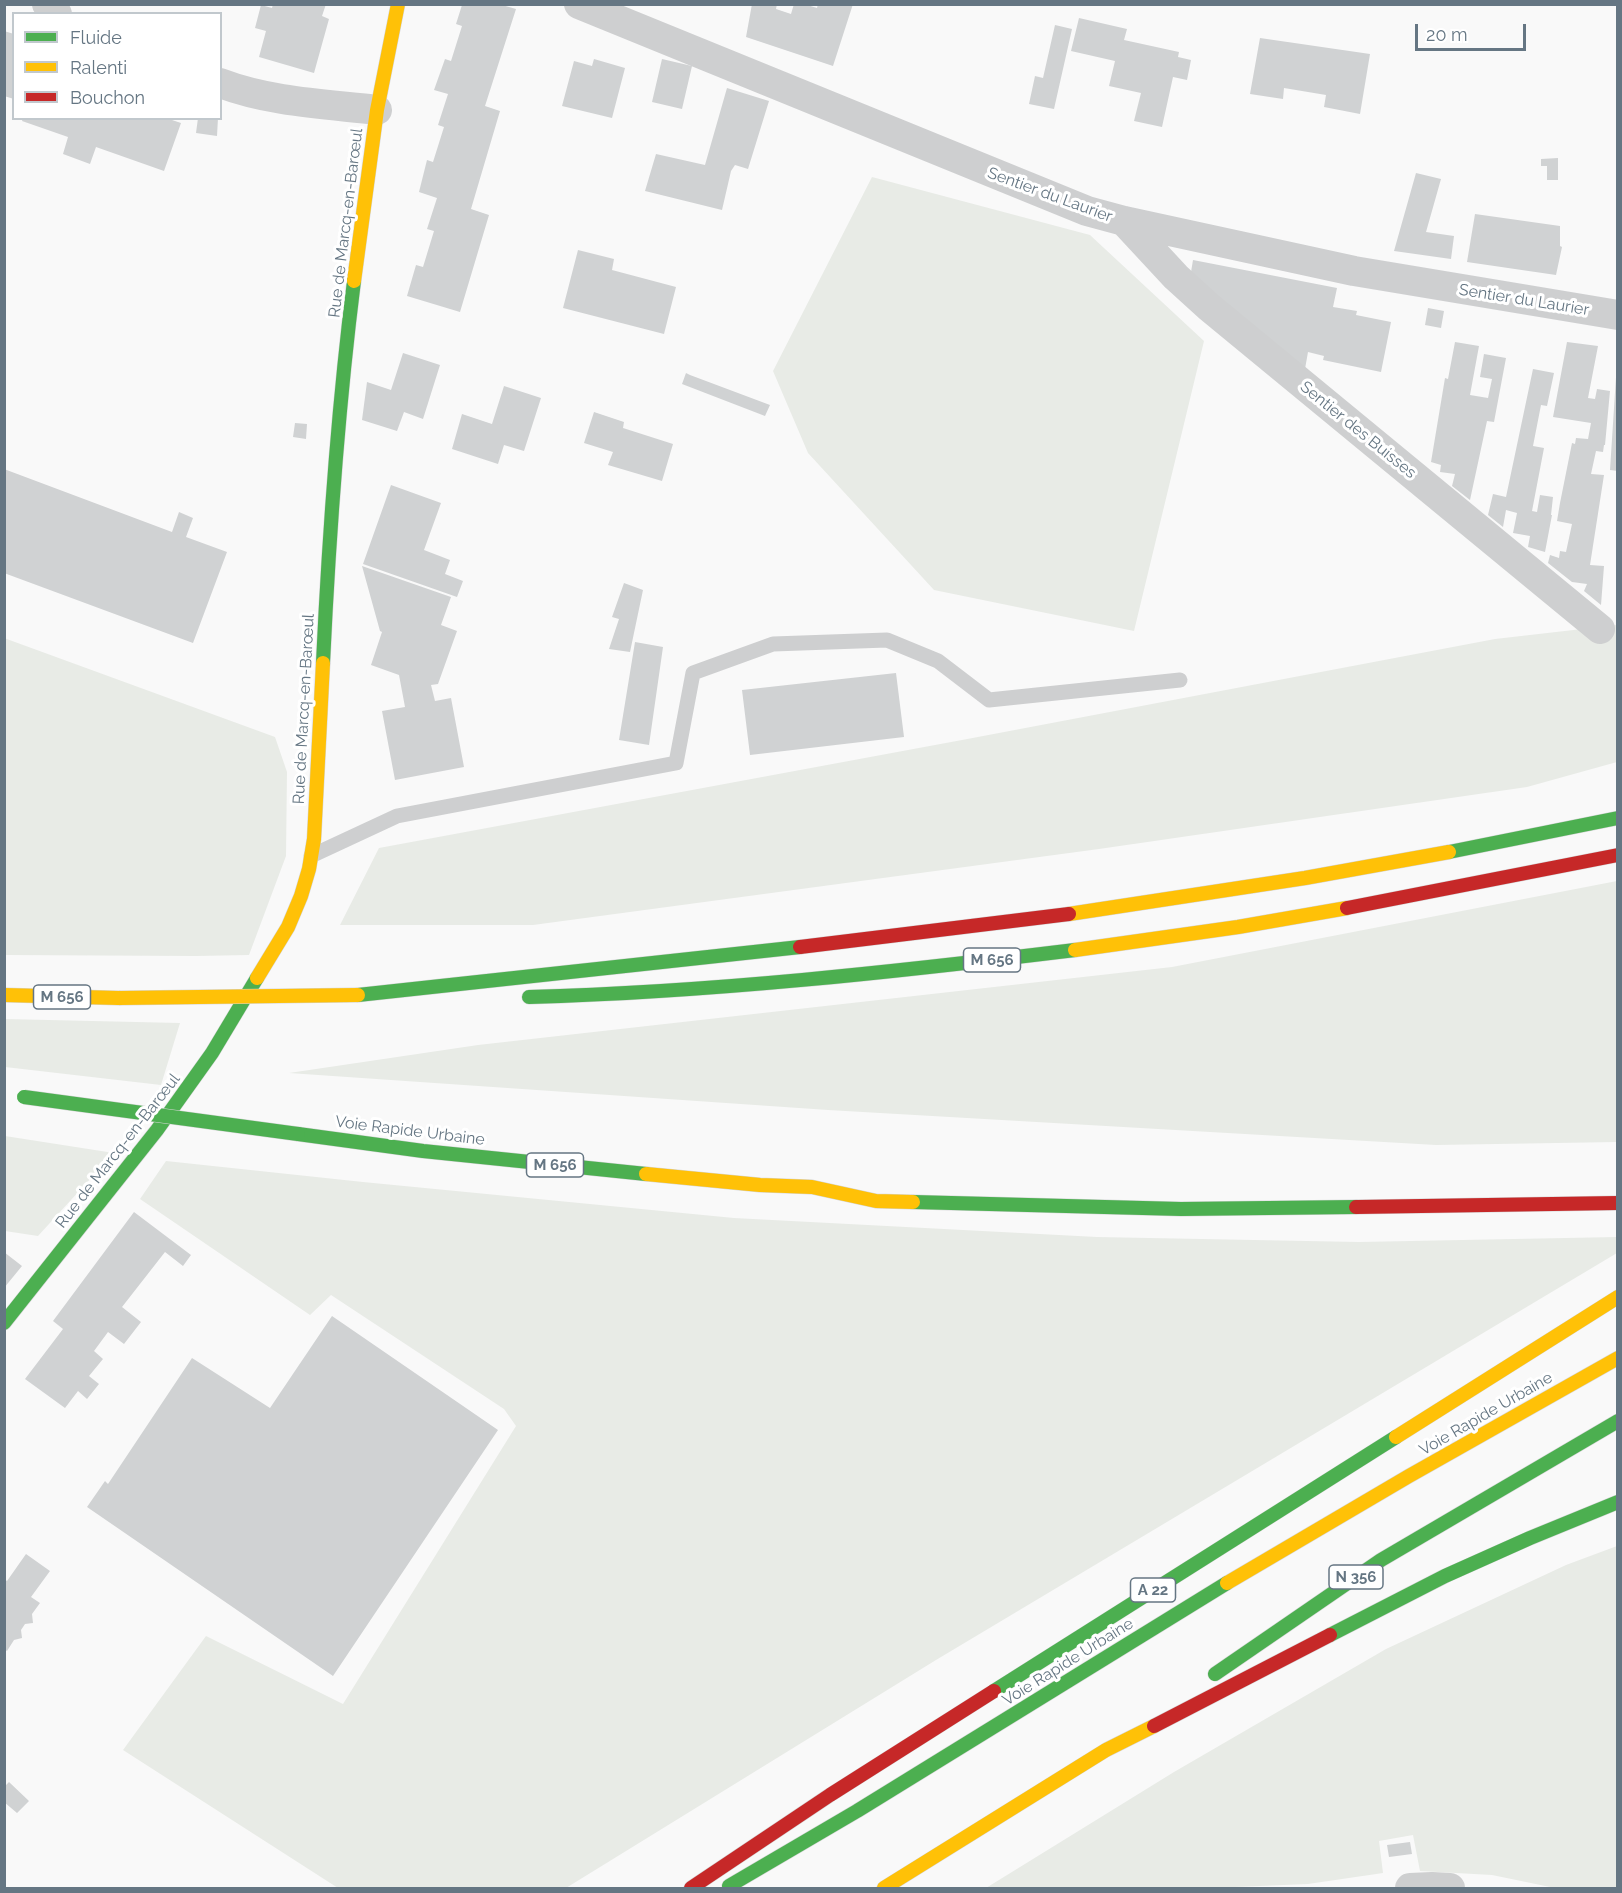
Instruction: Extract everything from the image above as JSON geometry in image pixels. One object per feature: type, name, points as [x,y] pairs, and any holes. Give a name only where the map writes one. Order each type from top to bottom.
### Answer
[{"type":"main road","name":"Rue de Marcq-en-Barœul","points":[[4,1323],[157,1130],[212,1053],[288,927],[301,896],[314,839],[328,552],[349,326],[377,110],[398,4]]},
{"type":"main road","points":[[358,995],[779,950],[1075,913],[1358,868],[1617,818]]},
{"type":"main road","name":"M 656","points":[[514,997],[804,980],[968,963],[1292,918],[1617,855]]},
{"type":"main road","name":"M 656","points":[[4,995],[119,998],[358,995],[466,997]]},
{"type":"main road","name":"Voie Rapide Urbaine","points":[[19,1096],[423,1151],[611,1171],[813,1188]]},
{"type":"main road","points":[[813,1188],[855,1183]]},
{"type":"main road","points":[[813,1188],[876,1201],[1181,1209],[1617,1203]]},
{"type":"main road","name":"A 22","points":[[691,1888],[830,1795],[1617,1298]]},
{"type":"main road","name":"Voie Rapide Urbaine","points":[[724,1888],[918,1774],[1066,1681],[1266,1561],[1617,1358]]},
{"type":"main road","name":"N 356","points":[[1204,1682],[1381,1560],[1617,1421]]},
{"type":"main road","points":[[1106,1750],[1445,1576],[1617,1502]]},
{"type":"main road","points":[[884,1888],[1106,1750],[1184,1696]]},
{"type":"street","name":"Sentier du Laurier","points":[[579,4],[1087,211],[1353,271],[1617,315]]},
{"type":"street","points":[[222,84],[274,98],[377,110]]},
{"type":"street","name":"Sentier des Buisses","points":[[1124,221],[1176,277],[1209,307],[1599,629]]},
{"type":"street","points":[[1410,1888],[1450,1888]]},
{"type":"lane","points":[[311,856],[397,816],[676,763],[693,673],[773,644],[887,640],[938,661],[989,700],[1180,680]]},
{"type":"shaded area","points":[[872,177],[1090,235],[1204,341],[1134,631],[934,590],[808,453],[773,371]]},
{"type":"shaded area","points":[[1617,625],[1617,762],[1527,787],[1099,849],[533,925],[340,925],[379,848],[1495,639]]},
{"type":"shaded area","points":[[4,638],[275,737],[287,772],[286,856],[249,955],[5,955]]},
{"type":"shaded area","points":[[1617,881],[1617,1142],[1436,1145],[828,1110],[289,1073],[478,1045],[1172,967]]},
{"type":"shaded area","points":[[5,1019],[180,1023],[161,1085],[5,1067]]},
{"type":"shaded area","points":[[4,1136],[114,1153],[38,1236],[5,1231]]},
{"type":"shaded area","points":[[166,1161],[734,1218],[1097,1237],[1359,1242],[1617,1237],[1617,1253],[936,1660],[566,1888],[338,1888],[123,1750],[206,1636],[343,1704],[516,1426],[504,1409],[331,1295],[310,1315],[140,1199]]},
{"type":"shaded area","points":[[1617,1546],[1617,1888],[1555,1888],[1492,1875],[1420,1871],[1413,1835],[1379,1841],[1383,1873],[1308,1884],[1211,1888],[986,1888],[1174,1772],[1386,1649],[1566,1565]]},
{"type":"building","points":[[273,4],[326,4],[322,16],[329,19],[314,73],[259,57],[266,31],[255,28],[261,5],[272,8]]},
{"type":"building","points":[[752,4],[777,4],[776,9],[791,14],[794,4],[817,8],[818,4],[853,4],[833,66],[746,37]]},
{"type":"building","points":[[462,5],[502,5],[516,9],[485,106],[500,111],[471,209],[489,215],[460,312],[407,296],[416,265],[423,267],[434,231],[427,229],[437,198],[419,192],[427,160],[433,162],[444,127],[438,125],[448,94],[434,90],[445,59],[451,61],[462,26],[456,24]]},
{"type":"building","points":[[1079,18],[1127,29],[1124,40],[1179,52],[1178,57],[1191,60],[1187,80],[1173,77],[1162,127],[1134,121],[1141,93],[1109,86],[1115,61],[1071,51]]},
{"type":"building","points":[[1055,25],[1072,29],[1054,109],[1029,104],[1035,76],[1043,78]]},
{"type":"building","points":[[4,31],[12,33],[12,98],[4,96]]},
{"type":"building","points":[[1260,38],[1370,54],[1360,114],[1324,107],[1326,95],[1284,88],[1283,99],[1250,94]]},
{"type":"building","points":[[594,59],[625,68],[612,118],[562,106],[574,61],[592,66]]},
{"type":"building","points":[[662,59],[692,66],[682,109],[652,102]]},
{"type":"building","points":[[727,88],[769,101],[748,169],[735,165],[731,171],[722,210],[645,191],[656,154],[705,165]]},
{"type":"building","points":[[172,120],[181,123],[164,171],[96,147],[90,164],[63,154],[68,137],[22,121]]},
{"type":"building","points":[[198,120],[218,120],[217,136],[196,133]]},
{"type":"building","points":[[1558,158],[1558,180],[1547,180],[1547,166],[1541,166],[1541,159]]},
{"type":"building","points":[[1416,173],[1441,179],[1426,232],[1454,236],[1451,259],[1394,251]]},
{"type":"building","points":[[1475,214],[1560,226],[1560,246],[1562,247],[1556,275],[1467,262]]},
{"type":"building","points":[[578,250],[614,259],[612,270],[676,287],[664,334],[563,308]]},
{"type":"building","points":[[1193,260],[1337,288],[1333,307],[1357,311],[1356,315],[1391,322],[1381,372],[1323,360],[1324,356],[1308,352],[1305,369],[1190,278]]},
{"type":"building","points":[[1428,308],[1444,311],[1441,328],[1425,325]]},
{"type":"building","points":[[1455,342],[1479,346],[1470,395],[1488,398],[1492,379],[1480,377],[1484,354],[1506,358],[1494,422],[1487,421],[1470,500],[1452,486],[1455,474],[1440,472],[1441,465],[1431,462],[1445,378],[1448,379]]},
{"type":"building","points":[[1567,342],[1598,346],[1588,398],[1595,399],[1597,389],[1610,391],[1605,445],[1603,452],[1596,451],[1591,474],[1604,475],[1590,565],[1604,566],[1601,605],[1584,591],[1587,584],[1572,582],[1548,563],[1550,555],[1559,558],[1560,551],[1566,552],[1572,524],[1557,521],[1560,503],[1572,443],[1575,444],[1576,438],[1588,439],[1591,423],[1553,417]]},
{"type":"building","points":[[403,353],[440,365],[423,419],[404,412],[397,431],[362,420],[367,382],[391,390]]},
{"type":"building","points":[[1533,369],[1554,373],[1547,406],[1541,405],[1533,446],[1544,448],[1532,511],[1537,512],[1540,495],[1553,497],[1545,552],[1528,547],[1530,536],[1513,533],[1517,513],[1506,510],[1503,527],[1488,515],[1493,494],[1506,497]]},
{"type":"building","points":[[686,373],[770,405],[765,416],[682,384]]},
{"type":"building","points":[[1616,377],[1618,377],[1618,471],[1610,470]]},
{"type":"building","points":[[504,386],[541,398],[524,451],[504,445],[498,464],[452,449],[462,414],[492,424]]},
{"type":"building","points":[[594,412],[624,422],[623,428],[673,444],[662,481],[608,465],[613,452],[584,443]]},
{"type":"building","points":[[295,423],[307,424],[306,439],[293,437]]},
{"type":"building","points":[[4,469],[172,532],[179,512],[193,518],[186,537],[227,552],[193,643],[4,573]]},
{"type":"building","points":[[391,485],[441,503],[424,550],[450,560],[445,574],[463,581],[457,597],[363,564]]},
{"type":"building","points":[[362,566],[451,597],[441,625],[457,631],[438,684],[431,685],[435,701],[451,698],[464,767],[395,780],[382,711],[405,707],[399,675],[371,665],[382,632]]},
{"type":"building","points":[[624,583],[643,590],[630,652],[609,649],[619,619],[612,617]]},
{"type":"building","points":[[635,642],[663,647],[649,745],[619,740]]},
{"type":"building","points":[[896,673],[904,737],[750,755],[742,690]]},
{"type":"building","points":[[134,1212],[191,1255],[183,1266],[165,1252],[122,1307],[141,1322],[124,1344],[108,1332],[94,1351],[103,1359],[89,1376],[99,1384],[87,1399],[78,1391],[65,1408],[25,1379],[63,1329],[53,1321]]},
{"type":"building","points":[[4,1252],[22,1266],[4,1288]]},
{"type":"building","points":[[332,1316],[498,1430],[333,1676],[87,1507],[105,1481],[108,1484],[192,1358],[270,1408]]},
{"type":"building","points":[[26,1554],[50,1571],[31,1597],[40,1603],[32,1614],[33,1623],[25,1624],[21,1630],[22,1638],[14,1640],[7,1651],[4,1649],[4,1579],[7,1581]]},
{"type":"building","points":[[9,1782],[29,1801],[17,1813],[4,1802],[4,1787]]},
{"type":"building","points":[[1410,1842],[1412,1854],[1389,1857],[1387,1845]]},
{"type":"traffic: fast","points":[[323,663],[335,472],[354,281]]},
{"type":"traffic: fast","points":[[1449,852],[1618,818]]},
{"type":"traffic: fast","points":[[358,995],[800,947]]},
{"type":"traffic: fast","points":[[529,997],[734,986],[1075,950]]},
{"type":"traffic: fast","points":[[4,1323],[157,1130],[212,1053],[257,978]]},
{"type":"traffic: fast","points":[[24,1097],[298,1134]]},
{"type":"traffic: fast","points":[[298,1134],[423,1151],[646,1174]]},
{"type":"traffic: fast","points":[[913,1202],[1181,1209],[1356,1207]]},
{"type":"traffic: fast","points":[[1215,1674],[1381,1560],[1618,1421]]},
{"type":"traffic: fast","points":[[994,1691],[1396,1437]]},
{"type":"traffic: fast","points":[[1330,1635],[1445,1576],[1618,1502]]},
{"type":"traffic: fast","points":[[729,1886],[857,1811],[1227,1583]]},
{"type":"traffic: slow","points":[[354,281],[377,110],[398,4]]},
{"type":"traffic: slow","points":[[257,978],[288,927],[309,869],[314,839],[323,663]]},
{"type":"traffic: slow","points":[[1069,914],[1305,878],[1449,852]]},
{"type":"traffic: slow","points":[[1075,950],[1238,927],[1347,908]]},
{"type":"traffic: slow","points":[[4,995],[119,998]]},
{"type":"traffic: slow","points":[[119,998],[358,995]]},
{"type":"traffic: slow","points":[[646,1174],[760,1185],[812,1187],[876,1201],[913,1202]]},
{"type":"traffic: slow","points":[[1396,1437],[1618,1297]]},
{"type":"traffic: slow","points":[[1227,1583],[1409,1476],[1618,1358]]},
{"type":"traffic: slow","points":[[884,1888],[1106,1750],[1154,1726]]},
{"type":"traffic: jam","points":[[1347,908],[1618,855]]},
{"type":"traffic: jam","points":[[800,947],[1069,914]]},
{"type":"traffic: jam","points":[[1356,1207],[1618,1203]]},
{"type":"traffic: jam","points":[[1154,1726],[1330,1635]]},
{"type":"traffic: jam","points":[[691,1888],[830,1795],[994,1691]]}]
